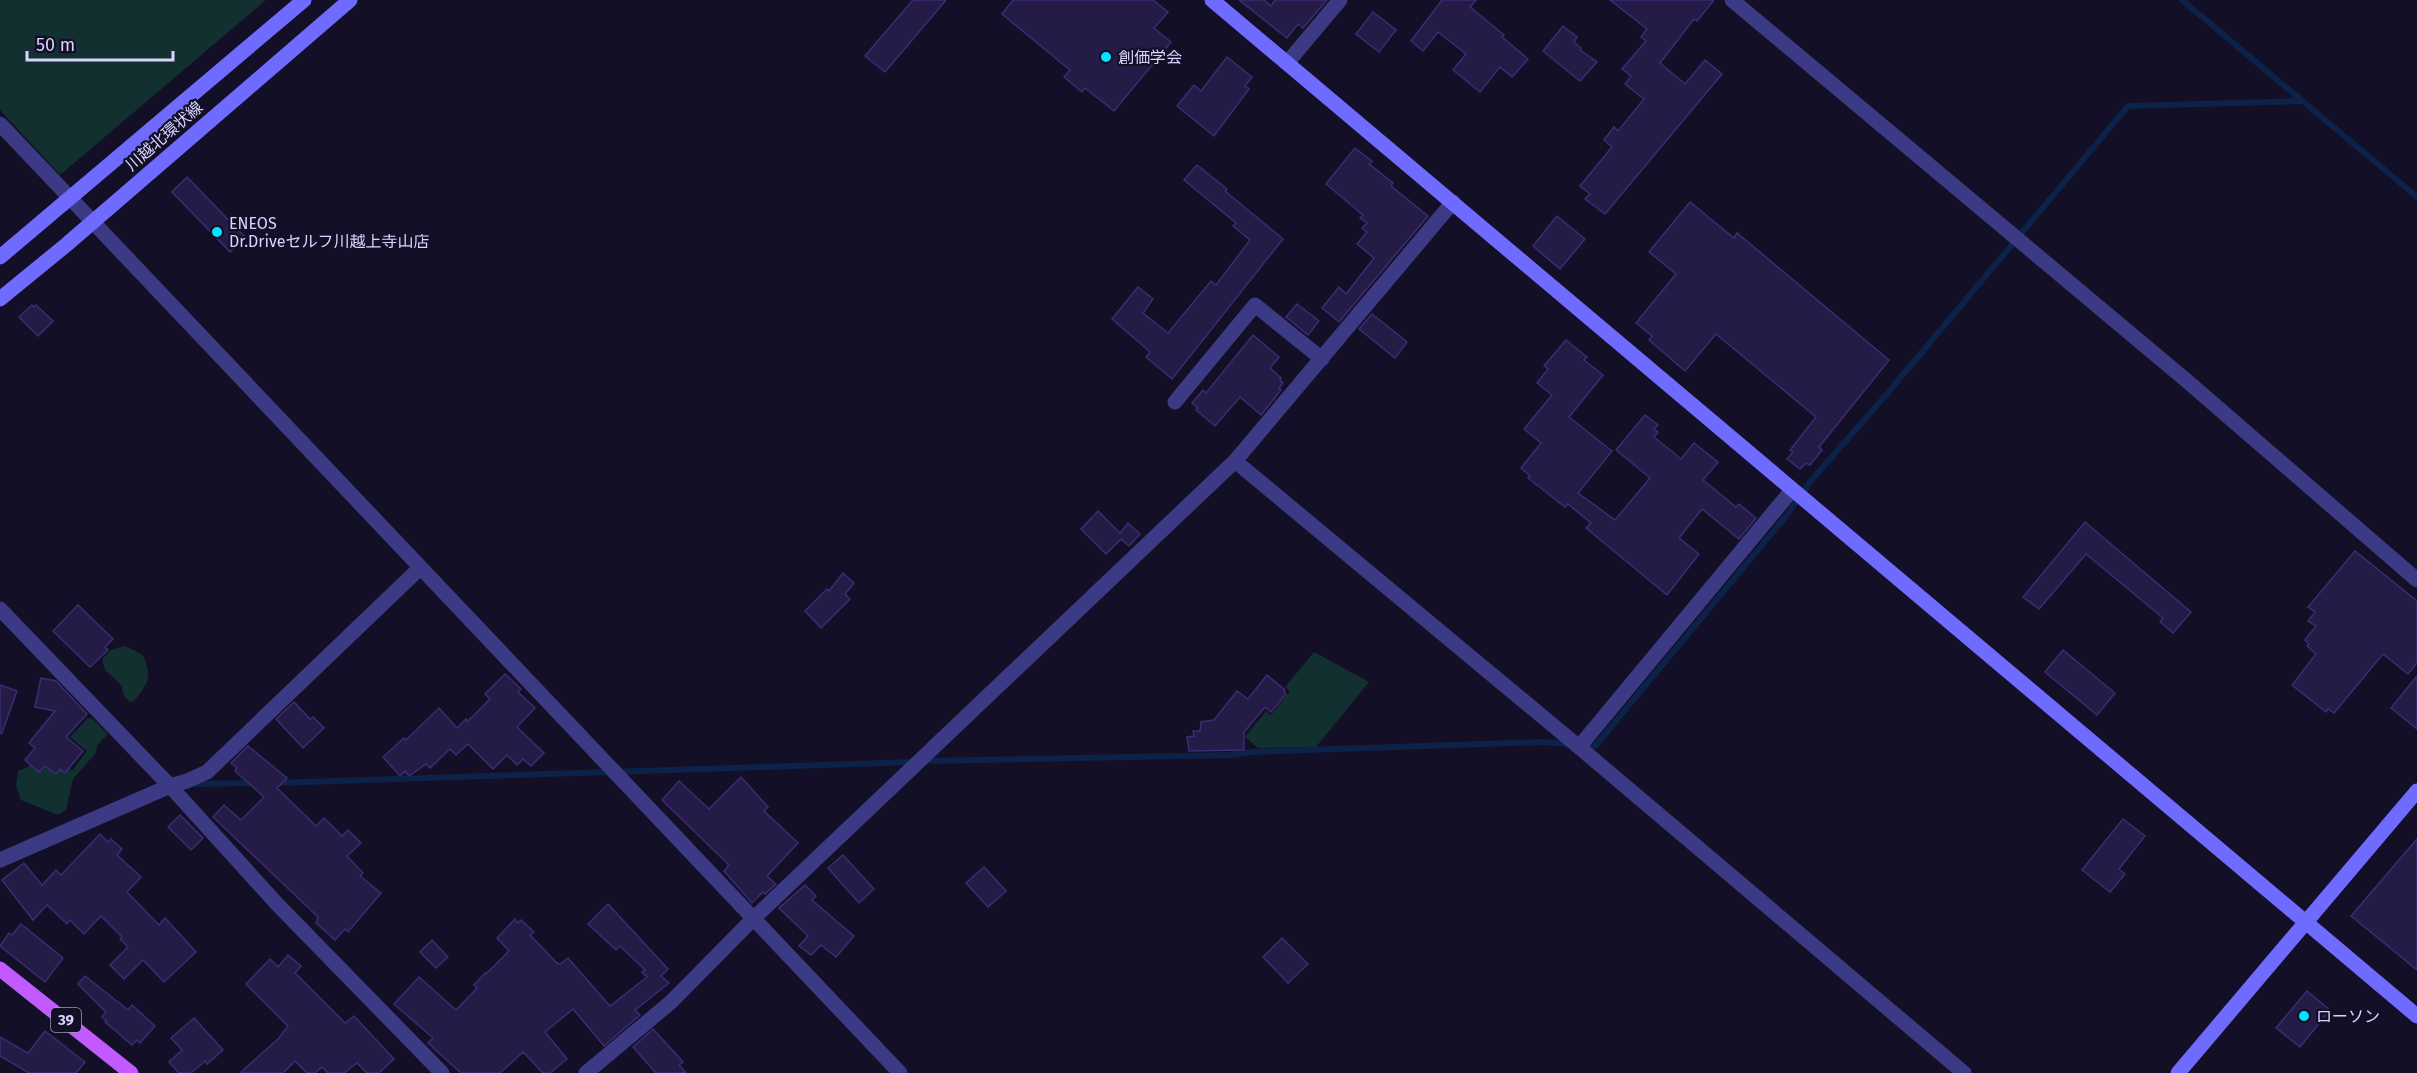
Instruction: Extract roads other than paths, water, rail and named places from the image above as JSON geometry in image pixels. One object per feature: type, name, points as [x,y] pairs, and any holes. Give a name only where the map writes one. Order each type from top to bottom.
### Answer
[{"type":"main road","name":"39","points":[[0,969],[131,1073]]},
{"type":"street","name":"川越北環状線","points":[[0,257],[304,0]]},
{"type":"street","name":"川越北環状線","points":[[0,298],[350,0]]},
{"type":"street","points":[[1212,0],[2417,1016]]},
{"type":"street","points":[[1287,63],[1340,0]]},
{"type":"street","points":[[1732,0],[2187,381],[2417,580]]},
{"type":"street","points":[[0,124],[900,1073]]},
{"type":"street","points":[[586,1073],[670,1002],[753,919],[1235,461],[1453,202]]},
{"type":"street","points":[[1175,402],[1255,305],[1322,358]]},
{"type":"street","points":[[1235,461],[1579,747],[1964,1073]]},
{"type":"street","points":[[1579,747],[1792,490]]},
{"type":"street","points":[[0,860],[207,772],[420,568]]},
{"type":"street","points":[[0,609],[170,786],[278,905],[442,1073]]},
{"type":"street","points":[[2178,1073],[2417,791]]},
{"type":"waterway","points":[[2182,0],[2417,197]]},
{"type":"waterway","points":[[1583,745],[1595,746],[1787,515],[1810,482],[1886,395],[2128,106],[2302,101]]},
{"type":"waterway","points":[[923,761],[1231,755],[1251,752],[1544,742],[1570,744]]},
{"type":"waterway","points":[[276,783],[913,762]]},
{"type":"waterway","points":[[194,784],[257,783]]},
{"type":"place","name":"創価学会","points":[[1106,57]]},
{"type":"place","name":"ENEOS Dr.Driveセルフ川越上寺山店","points":[[217,232]]},
{"type":"place","name":"ローソン","points":[[2304,1016]]}]
